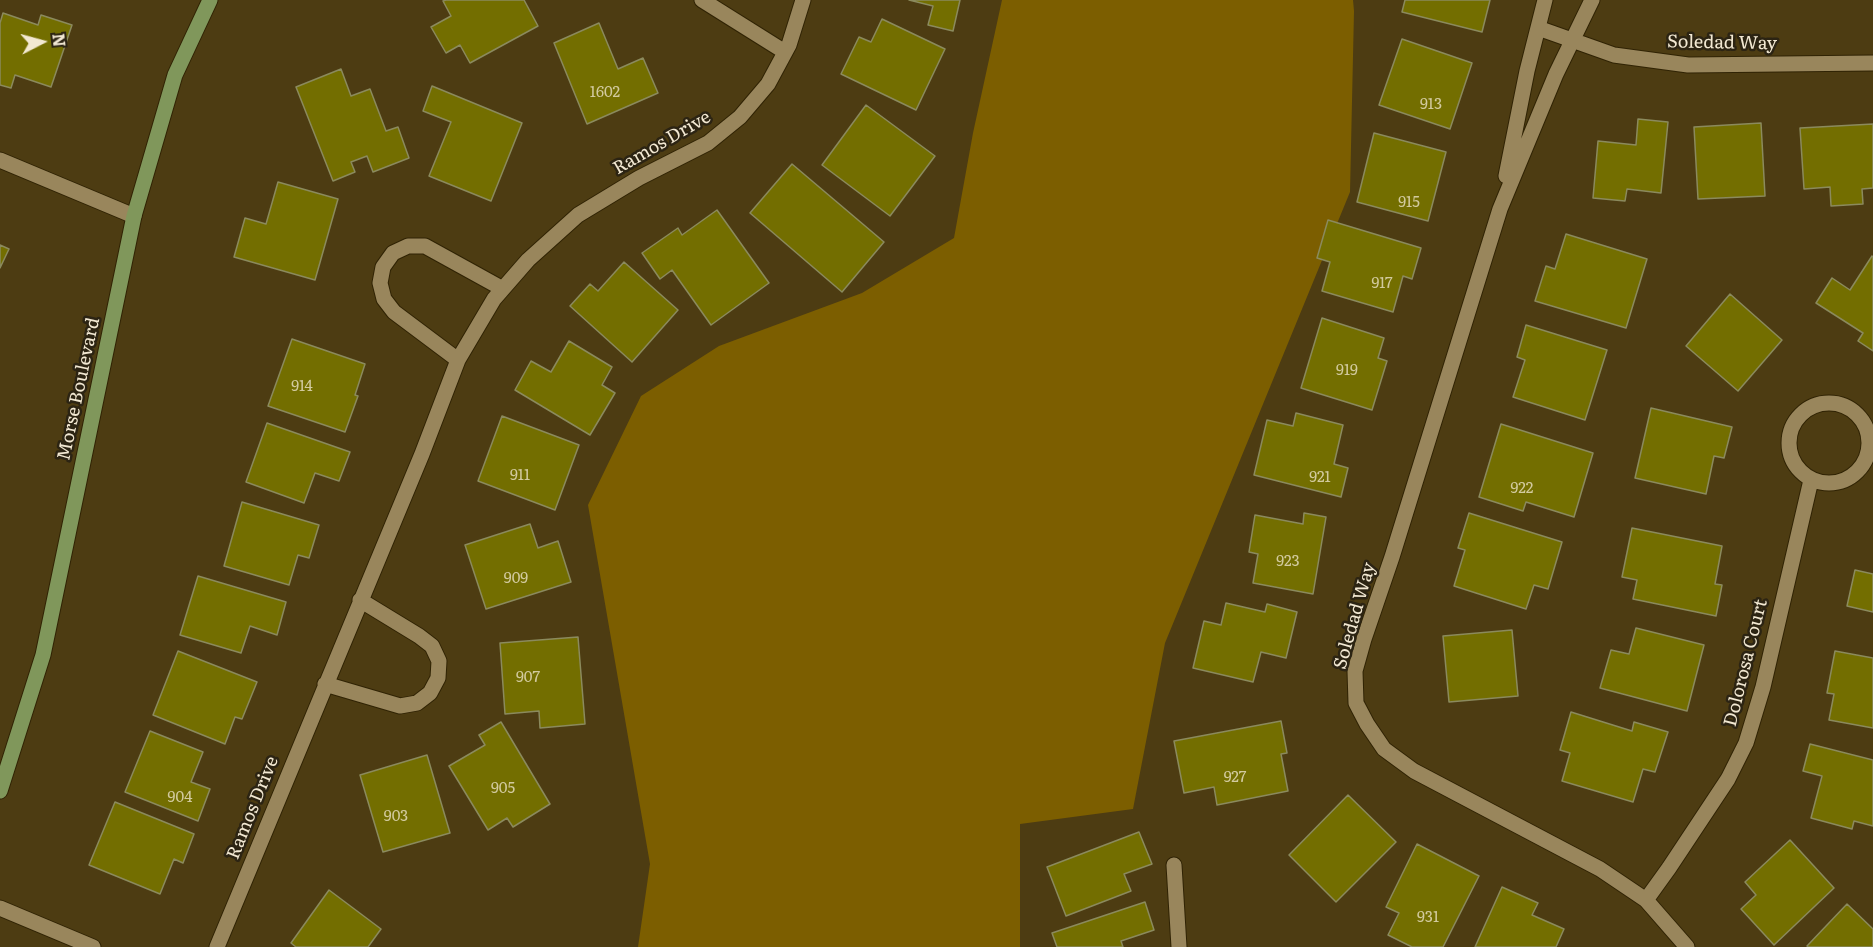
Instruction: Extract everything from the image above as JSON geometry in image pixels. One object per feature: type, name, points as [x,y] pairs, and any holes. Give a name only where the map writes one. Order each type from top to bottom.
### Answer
[{"type":"street","name":"Morse Boulevard","points":[[0,791],[43,655],[134,216],[175,75],[210,0]]},
{"type":"street","points":[[702,0],[785,52]]},
{"type":"street","name":"Ramos Drive","points":[[217,947],[422,454],[458,360],[494,299],[528,260],[578,215],[639,178],[708,143],[740,117],[768,84],[785,52],[803,0]]},
{"type":"street","name":"Soledad Way","points":[[1500,209],[1527,71],[1545,0]]},
{"type":"street","name":"Soledad Way","points":[[1592,0],[1556,74],[1500,209],[1392,557],[1364,639],[1356,671],[1356,703],[1384,749],[1414,771],[1600,869],[1646,900],[1687,947]]},
{"type":"street","name":"Soledad Way","points":[[1538,28],[1614,55],[1688,64],[1873,63]]},
{"type":"street","points":[[0,160],[134,216]]},
{"type":"street","points":[[458,360],[394,312],[384,299],[380,283],[383,267],[393,254],[408,246],[425,246],[503,289]]},
{"type":"street","points":[[1823,403],[1835,403],[1848,407],[1863,422],[1870,441],[1868,455],[1862,468],[1851,477],[1838,483],[1811,480],[1793,462],[1789,450],[1793,425],[1801,414],[1823,403]]},
{"type":"street","name":"Dolorosa Court","points":[[1646,900],[1722,788],[1746,743],[1763,687],[1811,480]]},
{"type":"street","points":[[325,684],[400,706],[417,703],[430,693],[438,678],[439,662],[432,646],[360,600]]},
{"type":"street","points":[[1174,865],[1179,947]]},
{"type":"street","points":[[0,908],[93,947]]},
{"type":"shaded area","points":[[1002,0],[1353,0],[1350,192],[1165,643],[1133,809],[1020,824],[1020,947],[638,947],[650,864],[588,505],[641,396],[719,346],[862,293],[954,238],[973,133]]},
{"type":"building","points":[[524,0],[538,26],[470,63],[460,45],[446,53],[431,27],[451,16],[443,1]]},
{"type":"building","points":[[909,0],[960,0],[953,31],[928,25],[933,6]]},
{"type":"building","points":[[1405,0],[1490,0],[1482,32],[1402,12]]},
{"type":"building","points":[[3,13],[38,25],[41,15],[72,25],[51,87],[15,75],[11,88],[0,85],[0,23]]},
{"type":"building","points":[[882,19],[945,49],[916,110],[841,74],[859,37],[871,42]]},
{"type":"building","points":[[599,23],[618,69],[643,58],[658,93],[587,124],[554,43]]},
{"type":"building","points":[[1402,39],[1472,63],[1450,129],[1379,105]]},
{"type":"building","points":[[341,69],[351,96],[370,89],[386,131],[398,127],[409,158],[373,172],[367,156],[351,162],[355,172],[333,181],[296,87]]},
{"type":"building","points":[[432,86],[522,123],[491,201],[429,176],[451,122],[423,111]]},
{"type":"building","points":[[866,105],[935,156],[890,216],[822,165]]},
{"type":"building","points":[[1638,119],[1668,122],[1661,193],[1627,189],[1625,201],[1593,198],[1598,141],[1636,145]]},
{"type":"building","points":[[1761,123],[1765,196],[1698,199],[1694,127]]},
{"type":"building","points":[[1873,124],[1873,188],[1862,189],[1863,204],[1831,206],[1830,187],[1804,189],[1800,128]]},
{"type":"building","points":[[1374,133],[1446,152],[1428,221],[1357,202]]},
{"type":"building","points":[[792,164],[884,242],[842,292],[750,213]]},
{"type":"building","points":[[278,182],[338,199],[315,280],[234,257],[245,218],[266,224]]},
{"type":"building","points":[[717,210],[769,283],[711,325],[672,270],[660,279],[642,253],[678,228],[682,235]]},
{"type":"building","points":[[1328,220],[1421,248],[1412,279],[1403,276],[1393,312],[1322,291],[1330,262],[1317,258]]},
{"type":"building","points":[[1566,234],[1647,259],[1626,328],[1535,301],[1546,266],[1555,269]]},
{"type":"building","points":[[0,245],[9,249],[0,268]]},
{"type":"building","points":[[1872,256],[1873,351],[1858,341],[1863,333],[1816,303],[1832,278],[1850,290]]},
{"type":"building","points":[[624,262],[678,310],[632,362],[570,306],[590,284],[598,291]]},
{"type":"building","points":[[1730,294],[1782,340],[1738,391],[1686,346]]},
{"type":"building","points":[[1322,318],[1384,338],[1378,358],[1387,361],[1372,410],[1301,388]]},
{"type":"building","points":[[1526,325],[1607,350],[1585,420],[1513,397],[1525,360],[1517,357]]},
{"type":"building","points":[[292,339],[365,364],[355,395],[358,396],[345,432],[268,406]]},
{"type":"building","points":[[569,341],[612,367],[602,385],[615,393],[590,435],[515,390],[531,361],[551,372]]},
{"type":"building","points":[[1651,408],[1732,427],[1724,458],[1714,456],[1706,494],[1635,478]]},
{"type":"building","points":[[1296,413],[1343,425],[1334,464],[1348,468],[1341,497],[1254,475],[1267,420],[1293,426]]},
{"type":"building","points":[[502,416],[579,445],[555,510],[478,481]]},
{"type":"building","points":[[267,423],[350,452],[339,481],[315,473],[304,503],[246,482]]},
{"type":"building","points":[[1501,424],[1593,453],[1574,517],[1526,502],[1523,511],[1479,497]]},
{"type":"building","points":[[242,502],[319,525],[309,558],[298,555],[289,585],[224,566]]},
{"type":"building","points":[[1304,513],[1326,517],[1313,594],[1253,583],[1258,554],[1249,552],[1255,515],[1303,524]]},
{"type":"building","points":[[1469,513],[1562,542],[1548,589],[1534,585],[1526,609],[1454,586],[1465,550],[1458,548]]},
{"type":"building","points":[[530,524],[538,548],[558,541],[571,582],[486,609],[465,545]]},
{"type":"building","points":[[1632,528],[1722,546],[1715,584],[1722,585],[1716,616],[1633,599],[1637,580],[1622,577]]},
{"type":"building","points":[[1855,570],[1873,574],[1873,612],[1847,606]]},
{"type":"building","points":[[198,576],[286,602],[277,635],[250,626],[241,653],[180,635]]},
{"type":"building","points":[[1226,603],[1265,612],[1267,604],[1297,612],[1286,658],[1261,652],[1253,682],[1193,668],[1204,621],[1221,625]]},
{"type":"building","points":[[1636,628],[1704,645],[1687,711],[1600,688],[1611,650],[1629,654]]},
{"type":"building","points":[[1512,630],[1518,696],[1449,702],[1443,636]]},
{"type":"building","points":[[578,637],[585,724],[540,728],[539,711],[505,714],[500,643]]},
{"type":"building","points":[[178,651],[257,682],[242,719],[235,717],[225,744],[153,715]]},
{"type":"building","points":[[1835,651],[1873,658],[1873,728],[1829,720],[1834,694],[1827,693]]},
{"type":"building","points":[[1571,712],[1632,731],[1634,722],[1668,732],[1655,772],[1643,769],[1633,802],[1562,781],[1570,753],[1560,750]]},
{"type":"building","points":[[1281,721],[1287,753],[1281,754],[1288,791],[1217,805],[1214,787],[1184,793],[1174,741]]},
{"type":"building","points":[[501,722],[550,804],[513,827],[507,818],[488,830],[449,766],[485,745],[479,735]]},
{"type":"building","points":[[150,731],[203,752],[191,782],[210,789],[198,821],[125,792]]},
{"type":"building","points":[[1810,744],[1873,760],[1873,826],[1854,821],[1852,829],[1811,818],[1822,776],[1803,771]]},
{"type":"building","points":[[427,755],[450,833],[383,852],[360,775]]},
{"type":"building","points":[[1348,795],[1396,842],[1336,902],[1289,855]]},
{"type":"building","points":[[115,802],[194,834],[183,863],[174,859],[160,894],[89,865]]},
{"type":"building","points":[[1139,832],[1152,864],[1124,874],[1131,891],[1066,916],[1047,867]]},
{"type":"building","points":[[1790,840],[1834,888],[1774,945],[1741,909],[1756,895],[1745,882]]},
{"type":"building","points":[[1417,844],[1479,876],[1443,947],[1412,947],[1388,935],[1399,913],[1386,907]]},
{"type":"building","points":[[1502,887],[1538,903],[1532,915],[1564,929],[1556,947],[1475,947]]},
{"type":"building","points":[[329,890],[381,929],[368,947],[296,947],[291,943]]},
{"type":"building","points":[[1145,902],[1154,930],[1121,941],[1123,947],[1057,947],[1052,933]]},
{"type":"building","points":[[1847,904],[1873,929],[1873,947],[1808,947],[1807,946]]}]
